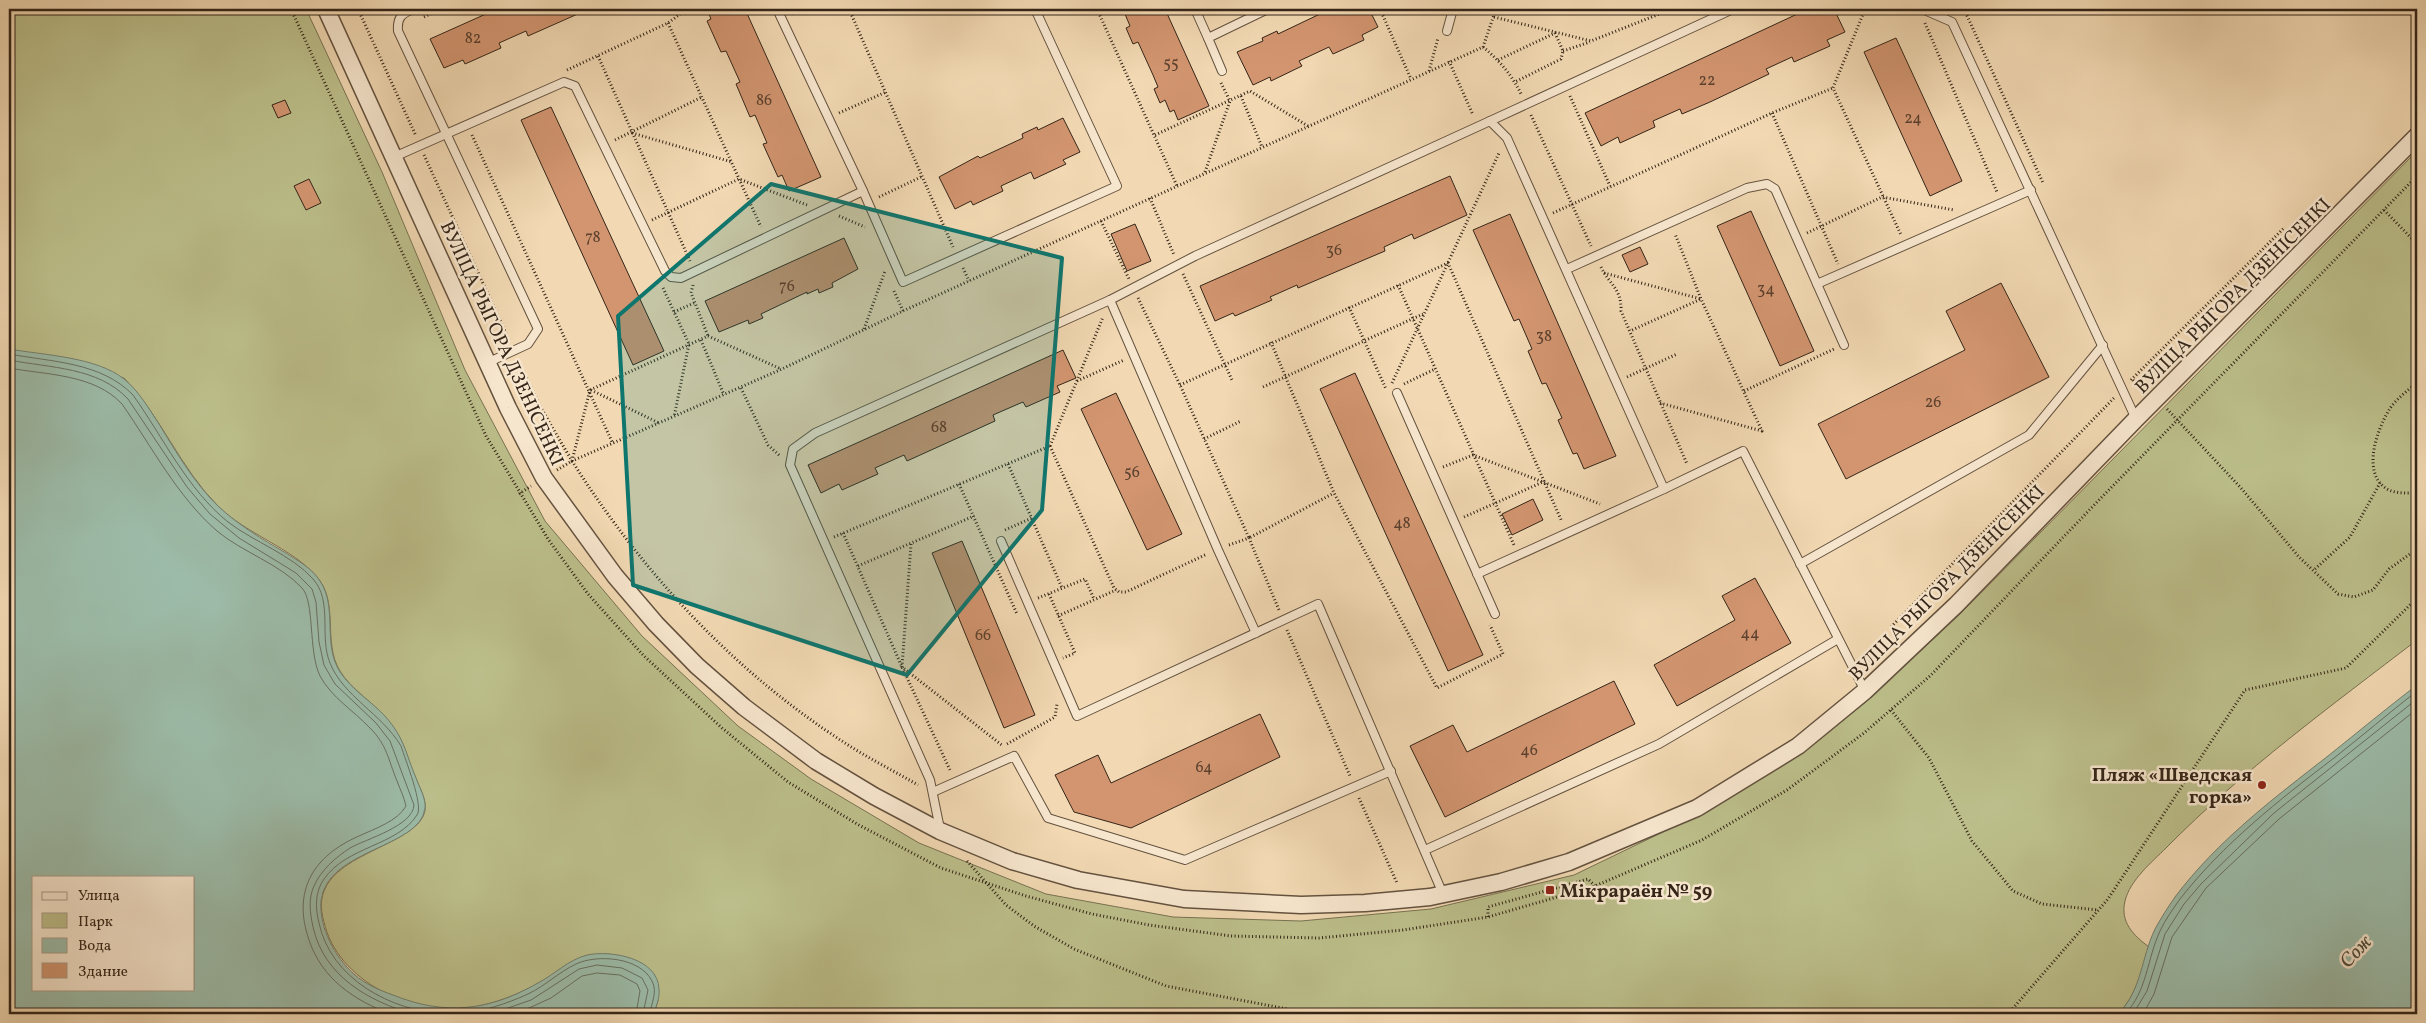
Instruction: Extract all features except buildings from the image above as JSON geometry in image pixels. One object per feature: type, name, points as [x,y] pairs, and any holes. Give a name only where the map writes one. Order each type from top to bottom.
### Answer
[{"type":"street","name":"ВУЛІЦА РЫГОРА ДЗЕНІСЕНКІ","points":[[326,9],[487,363],[544,478],[615,576],[662,631],[697,666],[744,707],[816,761],[874,796],[940,831],[1012,862],[1078,880],[1175,897],[1301,905],[1404,900],[1443,894],[1501,882],[1569,862],[1697,808],[1798,746],[1865,691],[1956,605],[2136,419],[2417,136]]},
{"type":"lane","points":[[413,9],[403,13],[397,22],[398,31],[444,134],[538,329],[528,344],[487,363]]},
{"type":"lane","points":[[777,9],[864,191],[902,282],[1117,186],[1035,9]]},
{"type":"lane","points":[[1195,9],[1222,71]]},
{"type":"lane","points":[[1208,38],[1268,9]]},
{"type":"lane","points":[[1447,31],[1453,9]]},
{"type":"lane","points":[[940,831],[930,780],[790,465],[794,449],[815,434],[1110,300],[1178,264],[1733,9]]},
{"type":"lane","points":[[1922,9],[1952,22],[2136,419]]},
{"type":"lane","points":[[394,157],[564,82],[575,86],[605,144],[641,224],[665,271],[672,277],[682,278],[864,191]]},
{"type":"lane","points":[[1490,121],[1507,138],[1664,490]]},
{"type":"lane","points":[[1567,269],[1747,188],[1767,184],[1775,190],[1844,345]]},
{"type":"lane","points":[[1816,284],[2031,190]]},
{"type":"lane","points":[[1110,300],[1256,633]]},
{"type":"lane","points":[[1800,564],[2029,435],[2103,345]]},
{"type":"lane","points":[[1397,393],[1495,614]]},
{"type":"lane","points":[[1477,574],[1664,490],[1743,451],[1865,691]]},
{"type":"lane","points":[[1001,541],[1077,716],[1318,604],[1443,894]]},
{"type":"lane","points":[[1425,850],[1659,744],[1838,639]]},
{"type":"lane","points":[[932,792],[1014,756],[1048,818],[1185,860],[1391,771]]},
{"type":"path","points":[[291,9],[486,436],[519,494],[588,594],[643,655],[722,728],[788,782],[857,824],[941,868],[1092,914],[1149,925],[1231,936],[1319,938],[1402,930],[1488,917],[1594,886],[1702,840],[1787,790],[1864,733],[1930,676],[2178,419],[2417,176]]},
{"type":"path","points":[[358,9],[541,408],[603,510],[644,564],[707,633],[788,703],[846,744],[918,785],[959,766]]},
{"type":"path","points":[[849,9],[921,177],[969,281]]},
{"type":"path","points":[[1097,9],[1177,186]]},
{"type":"path","points":[[1380,9],[1411,79]]},
{"type":"path","points":[[554,472],[572,461],[782,369],[864,329],[1483,47],[1496,9]]},
{"type":"path","points":[[1563,52],[1672,9]]},
{"type":"path","points":[[1542,217],[1772,113],[1833,88],[1865,9]]},
{"type":"path","points":[[1494,17],[1591,41]]},
{"type":"path","points":[[1922,18],[2001,202]]},
{"type":"path","points":[[668,23],[767,239]]},
{"type":"path","points":[[1516,82],[1561,59],[1563,52],[1555,33]]},
{"type":"path","points":[[1498,60],[1555,33]]},
{"type":"path","points":[[1483,47],[1498,60],[1516,82],[1604,273],[1613,283],[1621,301],[1621,310],[1688,467]]},
{"type":"path","points":[[598,56],[695,272],[698,280],[692,286],[691,293],[708,336],[782,369]]},
{"type":"path","points":[[1449,61],[1478,125]]},
{"type":"path","points":[[1204,173],[1230,101],[1217,76],[1222,71]]},
{"type":"path","points":[[1566,86],[1610,186]]},
{"type":"path","points":[[1833,88],[1905,245]]},
{"type":"path","points":[[1155,135],[1250,91],[1308,126]]},
{"type":"path","points":[[829,118],[886,92]]},
{"type":"path","points":[[1241,96],[1262,147]]},
{"type":"path","points":[[605,144],[632,133],[702,98]]},
{"type":"path","points":[[1772,113],[1842,274]]},
{"type":"path","points":[[466,124],[590,390],[613,444]]},
{"type":"path","points":[[471,134],[480,130]]},
{"type":"path","points":[[632,133],[732,162]]},
{"type":"path","points":[[1387,392],[1507,138]]},
{"type":"path","points":[[866,227],[837,216],[921,177]]},
{"type":"path","points":[[641,224],[739,179],[821,210]]},
{"type":"path","points":[[1797,238],[1882,197],[1977,214]]},
{"type":"path","points":[[1150,198],[1223,364],[1232,380]]},
{"type":"path","points":[[800,209],[816,202]]},
{"type":"path","points":[[2384,210],[2417,244]]},
{"type":"path","points":[[1101,221],[1180,385],[1249,538],[1404,900]]},
{"type":"path","points":[[1660,404],[1762,431],[1701,299],[1670,222]]},
{"type":"path","points":[[761,226],[769,223]]},
{"type":"path","points":[[2129,383],[2285,227]]},
{"type":"path","points":[[1180,385],[1448,263]]},
{"type":"path","points":[[1448,263],[1567,533]]},
{"type":"path","points":[[864,329],[885,270]]},
{"type":"path","points":[[1604,273],[1701,299]]},
{"type":"path","points":[[1398,285],[1518,555]]},
{"type":"path","points":[[663,286],[689,344],[674,417]]},
{"type":"path","points":[[1630,331],[1701,299]]},
{"type":"path","points":[[824,541],[1050,446],[1110,300]]},
{"type":"path","points":[[674,312],[694,303]]},
{"type":"path","points":[[1349,307],[1387,392]]},
{"type":"path","points":[[1263,387],[1424,314]]},
{"type":"path","points":[[590,390],[708,336]]},
{"type":"path","points":[[700,340],[724,395]]},
{"type":"path","points":[[1271,342],[1334,493],[1437,688],[1503,654],[1487,618]]},
{"type":"path","points":[[1744,391],[1844,345]]},
{"type":"path","points":[[1616,382],[1646,370],[1677,354]]},
{"type":"path","points":[[1077,381],[1124,360]]},
{"type":"path","points":[[1387,392],[1435,369]]},
{"type":"path","points":[[2417,383],[2389,409],[2377,436],[2373,460],[2375,478],[2387,489],[2399,493],[2417,493]]},
{"type":"path","points":[[740,388],[768,445],[790,465]]},
{"type":"path","points":[[590,390],[659,424]]},
{"type":"path","points":[[572,461],[590,390]]},
{"type":"path","points":[[1891,627],[2116,396]]},
{"type":"path","points":[[2178,419],[2241,488],[2299,557],[2315,569],[2338,594],[2354,597],[2373,590],[2389,569],[2417,549]]},
{"type":"path","points":[[1204,439],[1241,421]]},
{"type":"path","points":[[1050,446],[1116,590]]},
{"type":"path","points":[[1432,471],[1473,455],[1617,511]]},
{"type":"path","points":[[1008,464],[1062,588]]},
{"type":"path","points":[[1455,521],[1543,482]]},
{"type":"path","points":[[2315,569],[2350,537],[2380,483]]},
{"type":"path","points":[[519,494],[534,484]]},
{"type":"path","points":[[959,484],[1018,616]]},
{"type":"path","points":[[1058,616],[1116,590],[1126,592],[1249,538],[1334,493]]},
{"type":"path","points":[[858,566],[974,516]]},
{"type":"path","points":[[844,533],[902,667],[950,770]]},
{"type":"path","points":[[902,667],[910,544]]},
{"type":"path","points":[[1014,608],[1086,579],[1094,599]]},
{"type":"path","points":[[1049,594],[1075,653],[1054,662]]},
{"type":"path","points":[[2008,1014],[2113,891],[2245,690],[2346,668],[2417,598]]},
{"type":"path","points":[[902,667],[1003,746]]},
{"type":"path","points":[[994,750],[1056,717],[1058,707],[1054,699]]},
{"type":"path","points":[[1891,710],[1929,758],[1972,842],[2013,891],[2042,904],[2098,910]]},
{"type":"path","points":[[966,860],[1006,905],[1034,926],[1074,949],[1166,986],[1314,1014]]},
{"type":"path","points":[[1488,917],[1488,908],[1588,879],[1594,886]]},
{"type":"highlighted area","points":[[771,184],[1062,258],[1042,510],[907,675],[633,585],[618,316]]},
{"type":"green space","points":[[9,9],[306,9],[382,172],[465,370],[545,521],[642,636],[738,726],[811,779],[919,843],[1046,894],[1173,917],[1301,921],[1431,909],[1574,875],[1698,815],[1801,754],[1867,701],[1962,612],[2417,151],[2417,640],[2257,765],[2195,819],[2136,879],[2125,901],[2124,915],[2133,933],[2149,947],[2134,991],[2118,1014],[654,1014],[658,1000],[610,954],[597,954],[579,959],[531,987],[488,1004],[470,1008],[425,1007],[380,991],[361,978],[344,962],[332,943],[323,918],[322,899],[324,891],[332,878],[361,857],[409,832],[420,822],[425,811],[425,802],[396,731],[379,710],[340,671],[332,647],[329,609],[323,586],[306,566],[242,525],[218,506],[192,475],[149,409],[124,378],[9,349]]},
{"type":"water","points":[[9,349],[85,361],[113,372],[124,379],[143,400],[186,467],[209,497],[242,526],[304,565],[320,581],[328,603],[332,650],[340,672],[392,724],[404,746],[425,804],[420,821],[408,832],[355,859],[339,870],[327,884],[321,901],[323,921],[335,951],[347,967],[363,981],[377,989],[412,1002],[449,1008],[484,1005],[502,1000],[544,979],[580,957],[597,954],[620,955],[642,963],[657,978],[659,992],[654,1014],[9,1014]]},
{"type":"water","name":"Сож","points":[[2417,685],[2417,1014],[2118,1014],[2126,1005],[2137,984],[2155,929],[2175,897],[2209,857],[2267,804]]},
{"type":"place","name":"Пляж «Шведская горка»","points":[[2262,785]]},
{"type":"place","name":"Мікрараён № 59","points":[[1550,890]]}]
